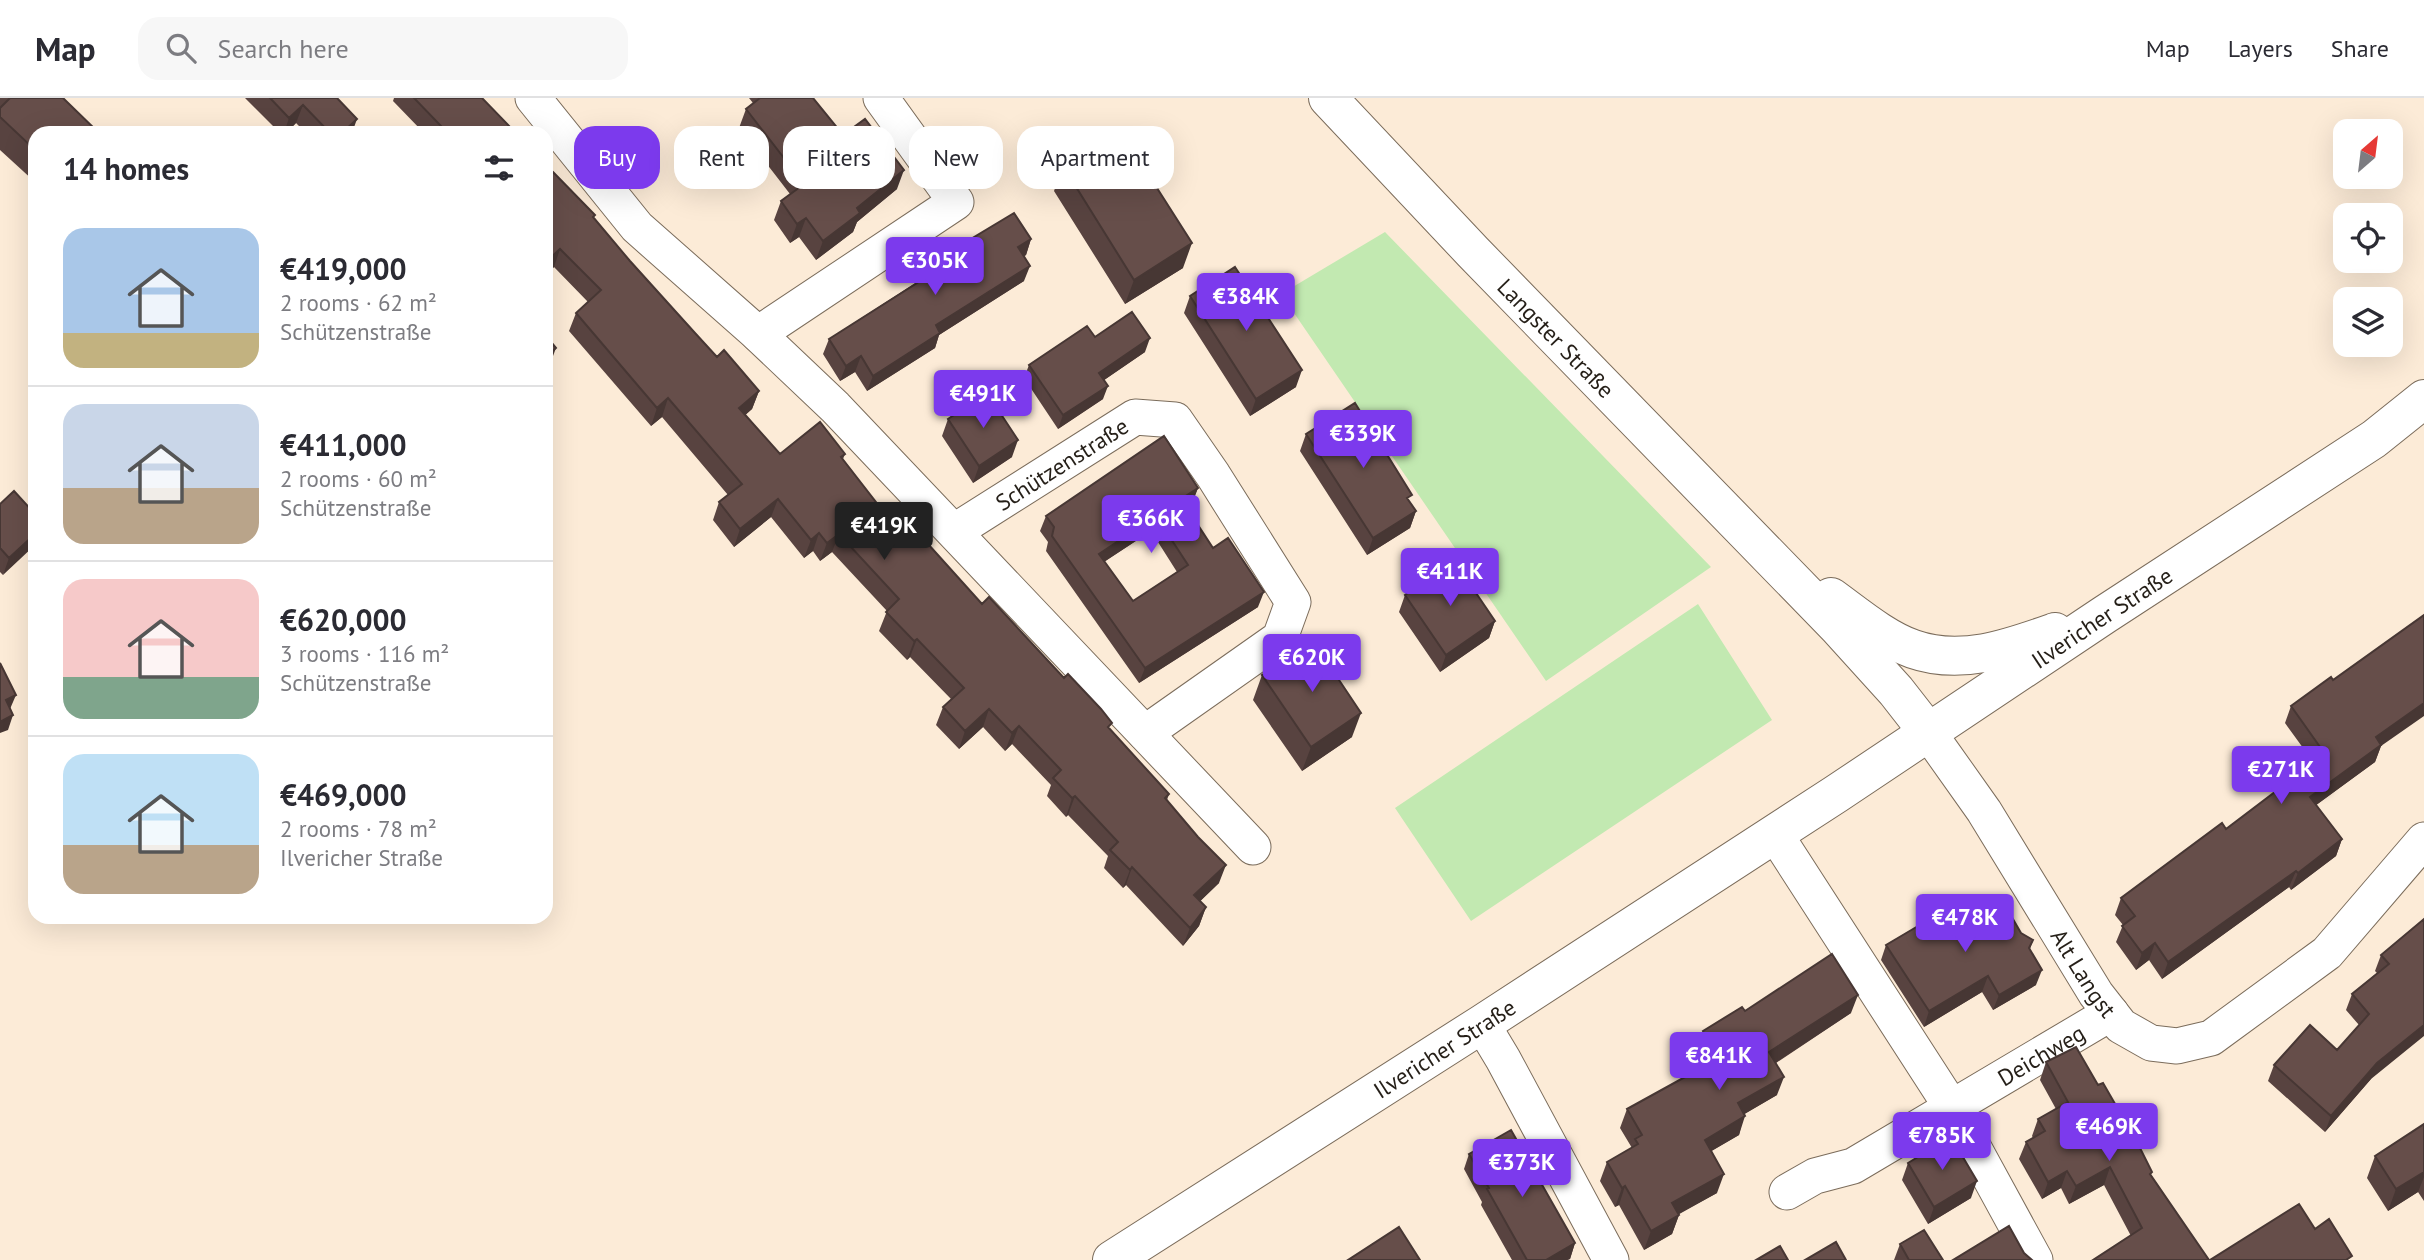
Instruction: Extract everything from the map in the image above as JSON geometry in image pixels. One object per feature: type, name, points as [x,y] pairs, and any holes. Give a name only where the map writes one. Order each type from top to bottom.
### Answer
[{"type":"street","points":[[533,98],[636,227],[758,334],[835,407],[1253,847]]},
{"type":"street","points":[[758,334],[956,202],[881,98]]},
{"type":"street","name":"Langster Straße","points":[[1328,98],[1473,252],[1788,575],[1896,691],[1928,732]]},
{"type":"street","name":"Ilvericher Straße","points":[[1112,1260],[1775,834],[2374,439],[2424,399]]},
{"type":"street","name":"Schützenstraße","points":[[955,531],[1135,417],[1175,419],[1293,602],[1280,638],[1146,733]]},
{"type":"street","name":"Langster Straße","points":[[1788,575],[1830,597],[1912,649],[1941,656],[1971,657],[2025,643],[2104,615]]},
{"type":"street","name":"Alt Langst","points":[[1928,732],[1984,811],[2096,994],[2121,1026],[2151,1043],[2177,1046],[2211,1038],[2327,953],[2424,840]]},
{"type":"street","points":[[1775,834],[1952,1108],[2035,1260]]},
{"type":"street","name":"Deichweg","points":[[1787,1192],[1815,1175],[1853,1166],[2111,1013]]},
{"type":"street","points":[[1482,1024],[1611,1260]]},
{"type":"green space","points":[[1385,232],[1711,567],[1546,681],[1281,294]]},
{"type":"green space","points":[[1698,604],[1772,720],[1471,921],[1395,808]]},
{"type":"building","points":[[10,98],[63,98],[92,126],[28,126],[28,143],[0,117],[0,108]]},
{"type":"building","points":[[270,98],[337,98],[357,119],[350,126],[323,126],[303,105],[289,118]]},
{"type":"building","points":[[414,98],[482,98],[509,126],[441,126]]},
{"type":"building","points":[[760,98],[813,98],[836,126],[783,126],[783,157],[769,139],[769,126],[759,126],[746,109]]},
{"type":"building","points":[[865,119],[870,126],[855,126]]},
{"type":"building","points":[[895,158],[904,170],[895,177]]},
{"type":"building","points":[[553,172],[595,215],[593,217],[630,261],[717,357],[724,350],[759,391],[739,408],[780,454],[820,422],[845,454],[841,457],[900,533],[910,524],[982,604],[989,597],[1064,678],[1068,674],[1101,709],[1112,723],[1108,727],[1169,794],[1165,798],[1198,837],[1226,865],[1194,895],[1206,907],[1190,928],[1132,867],[1130,870],[1110,850],[1118,842],[1075,796],[1072,798],[1053,778],[1061,770],[1019,726],[1012,733],[989,709],[965,731],[943,707],[964,688],[917,639],[914,641],[886,612],[899,599],[839,534],[827,543],[819,533],[811,540],[778,499],[740,529],[719,502],[742,484],[668,398],[657,408],[576,313],[601,290],[560,249],[553,256]]},
{"type":"building","points":[[797,189],[880,189],[857,208],[860,213],[823,241],[806,218],[797,224],[781,201]]},
{"type":"building","points":[[1077,189],[1158,189],[1192,243],[1134,280]]},
{"type":"building","points":[[1014,213],[1031,239],[1018,247],[1030,266],[936,325],[940,333],[873,376],[861,356],[846,366],[829,339],[936,271],[931,263]]},
{"type":"building","points":[[1235,267],[1302,370],[1256,399],[1190,296]]},
{"type":"building","points":[[1132,312],[1150,338],[1099,373],[1108,386],[1063,415],[1029,365],[1087,326],[1095,337]]},
{"type":"building","points":[[987,393],[1018,440],[979,466],[948,419]]},
{"type":"building","points":[[1355,403],[1412,495],[1407,498],[1416,511],[1373,538],[1306,434]]},
{"type":"building","points":[[1164,436],[1198,488],[1181,499],[1213,548],[1228,538],[1264,592],[1145,668],[1052,536],[1054,527],[1046,516]],"holes":[[[1156,516],[1188,565],[1133,601],[1099,554]]]},
{"type":"building","points":[[14,491],[28,506],[28,540],[9,558],[0,548],[0,504]]},
{"type":"building","points":[[1455,562],[1495,621],[1446,655],[1405,595]]},
{"type":"building","points":[[2424,615],[2424,703],[2376,737],[2381,745],[2310,797],[2342,839],[2298,873],[2296,871],[2168,962],[2155,943],[2142,953],[2122,926],[2135,916],[2121,898],[2222,823],[2226,829],[2325,754],[2291,706],[2331,677],[2333,680]]},
{"type":"building","points":[[1313,641],[1361,713],[1311,747],[1262,675]]},
{"type":"building","points":[[0,663],[16,695],[6,700],[13,715],[0,722]]},
{"type":"building","points":[[1974,907],[2006,907],[2021,933],[2033,940],[2029,948],[2042,970],[1999,995],[1988,976],[1929,1011],[1886,945],[1935,916],[1941,926]]},
{"type":"building","points":[[2424,919],[2424,1025],[2377,1063],[2331,1116],[2274,1065],[2310,1025],[2337,1050],[2369,1014],[2352,994],[2389,964],[2381,955]]},
{"type":"building","points":[[1832,954],[1858,995],[1769,1052],[1784,1077],[1738,1103],[1745,1116],[1705,1140],[1724,1174],[1672,1203],[1679,1215],[1651,1231],[1625,1186],[1622,1188],[1607,1162],[1638,1144],[1635,1139],[1642,1135],[1627,1109],[1705,1066],[1699,1055],[1713,1047],[1703,1031],[1742,1007],[1745,1011]]},
{"type":"building","points":[[2076,1047],[2098,1085],[2103,1083],[2137,1142],[2152,1172],[2150,1174],[2209,1260],[2093,1260],[2142,1228],[2110,1167],[2076,1186],[2067,1171],[2048,1182],[2026,1142],[2045,1131],[2038,1119],[2068,1102],[2046,1062]]},
{"type":"building","points":[[2424,1124],[2424,1172],[2396,1189],[2375,1156]]},
{"type":"building","points":[[1511,1130],[1575,1243],[1546,1260],[1527,1260],[1469,1154]]},
{"type":"building","points":[[1951,1137],[1977,1181],[1934,1207],[1908,1163]]},
{"type":"building","points":[[2299,1204],[2315,1229],[2329,1219],[2352,1256],[2346,1260],[2210,1260]]},
{"type":"building","points":[[2009,1226],[2024,1253],[2032,1260],[1953,1260]]},
{"type":"building","points":[[1399,1227],[1420,1260],[1348,1260]]},
{"type":"building","points":[[1924,1230],[1943,1260],[1909,1260],[1900,1244]]},
{"type":"building","points":[[1836,1242],[1846,1260],[1805,1260]]},
{"type":"building","points":[[1780,1246],[1788,1260],[1756,1260]]}]
